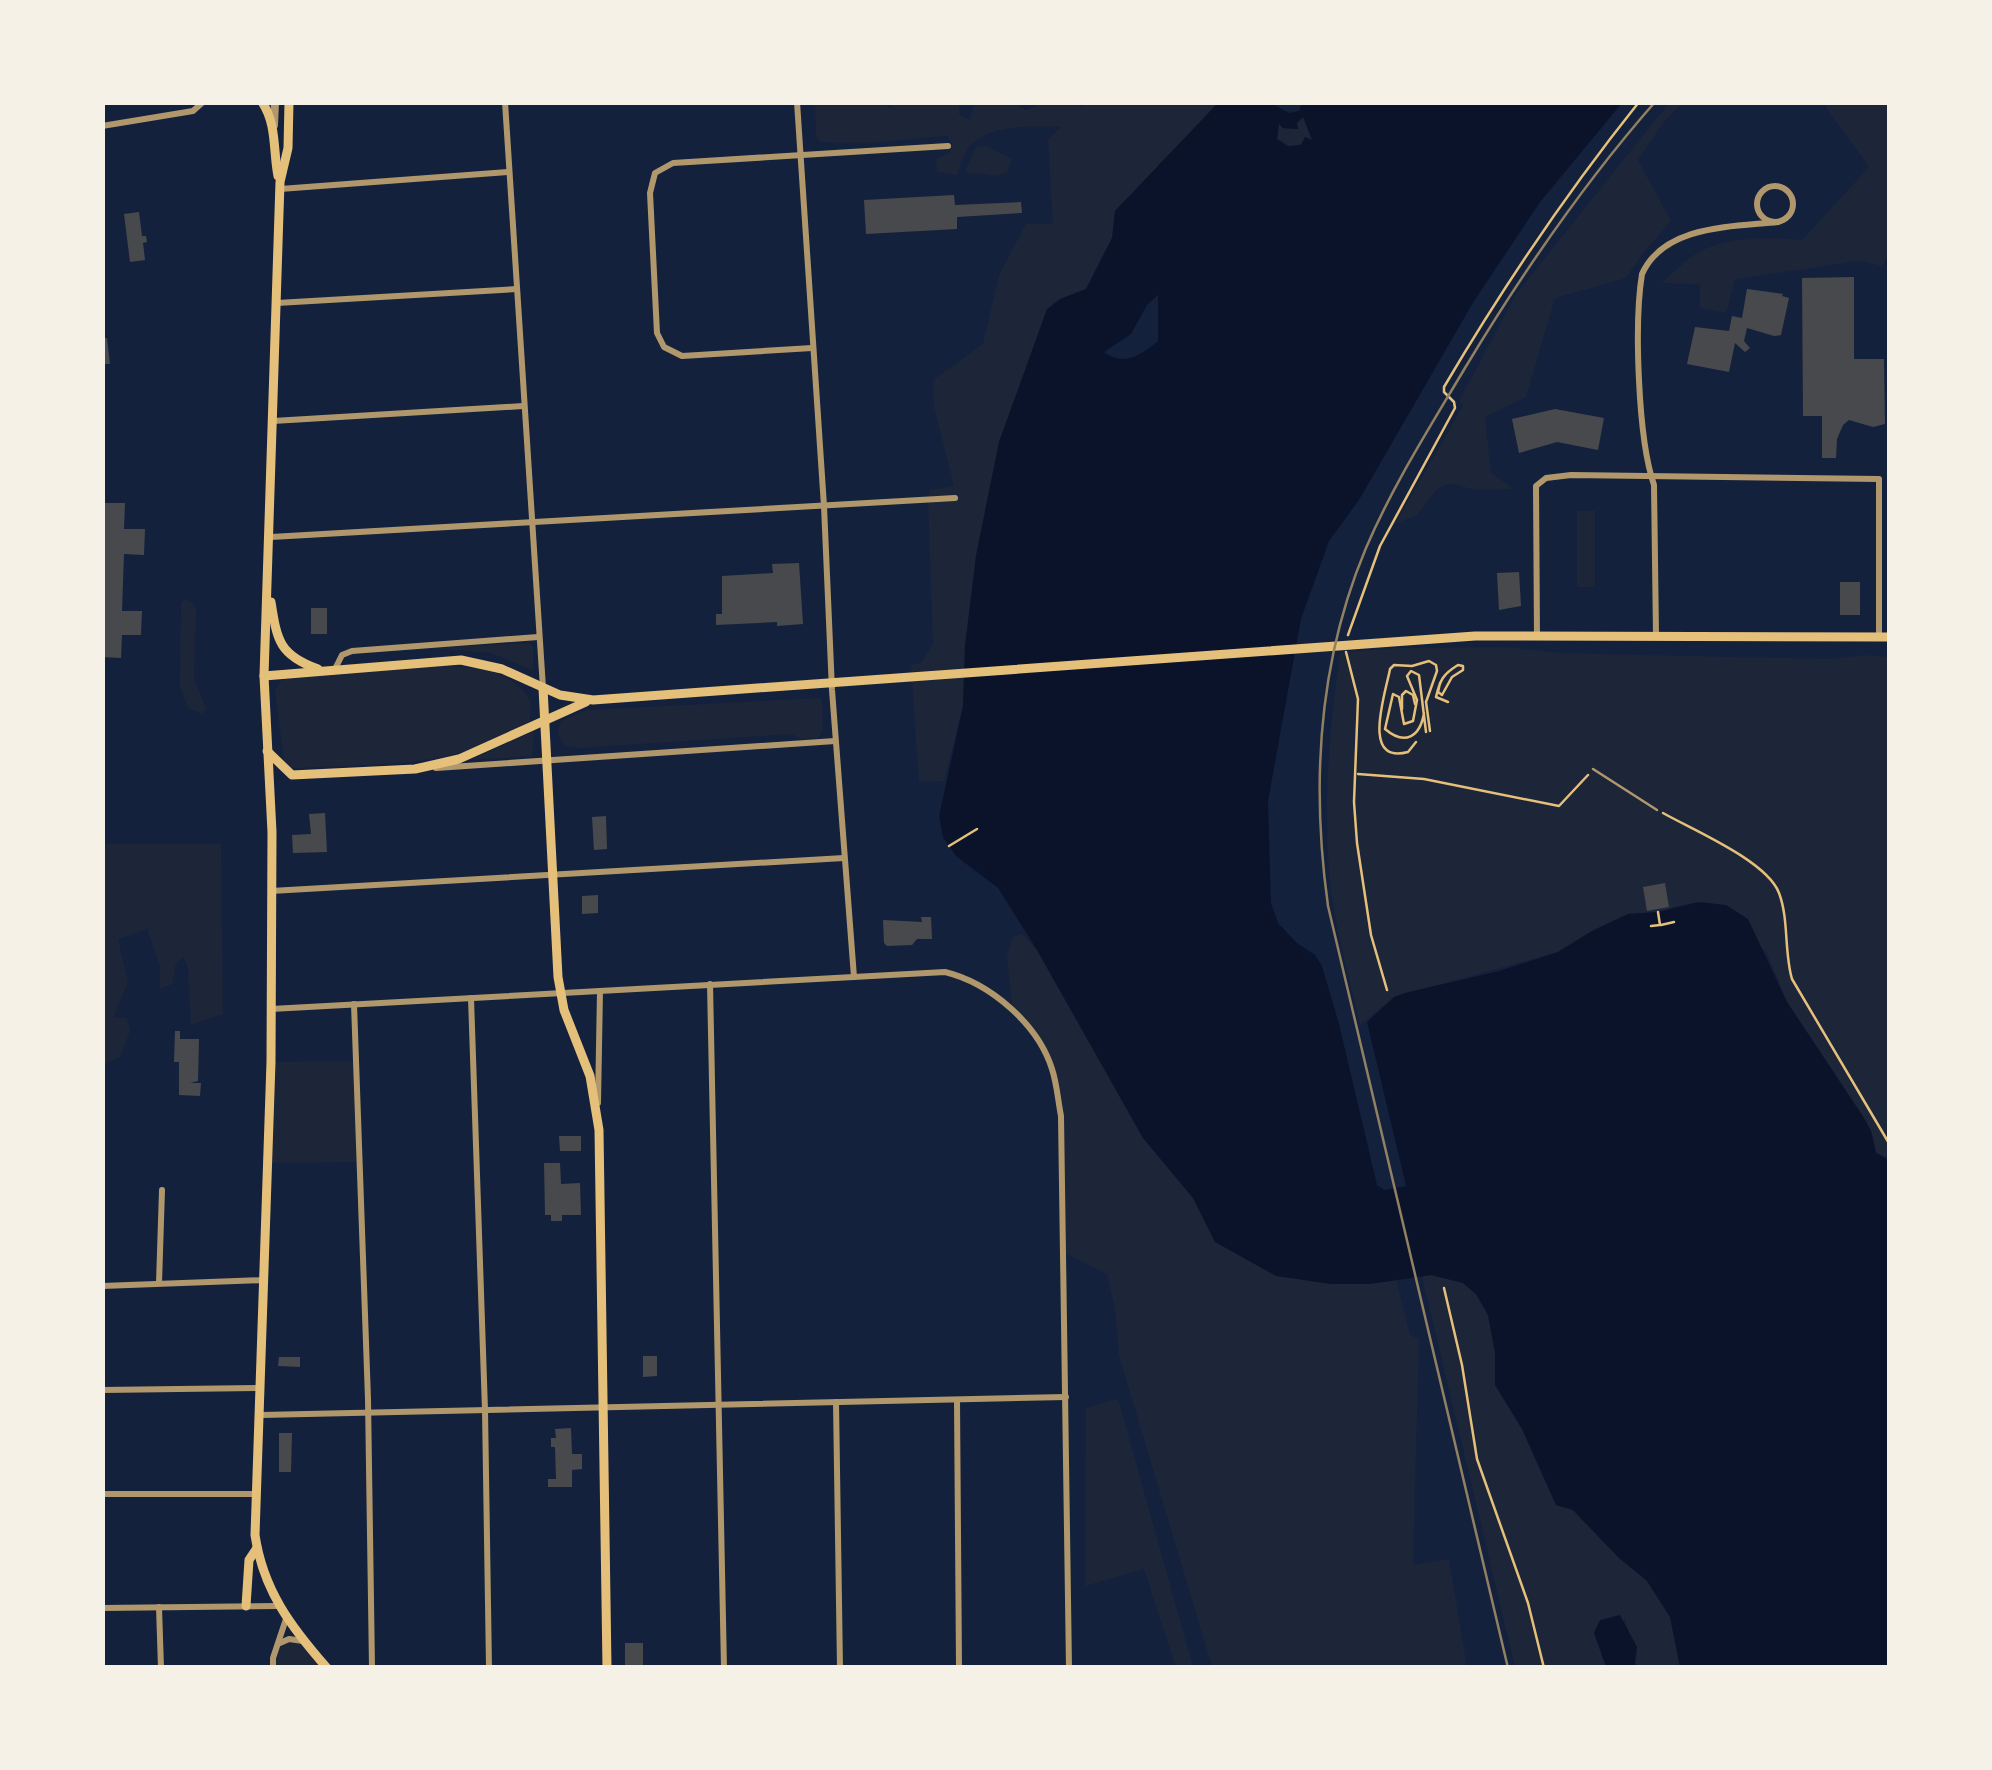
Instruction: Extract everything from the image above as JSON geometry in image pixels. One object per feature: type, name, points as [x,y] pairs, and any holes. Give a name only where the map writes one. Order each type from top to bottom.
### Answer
[{"type":"main road","points":[[262,102],[274,124],[273,148],[280,186]]},
{"type":"main road","points":[[290,102],[288,148],[280,186],[264,676],[271,1008],[257,1548],[277,1606],[328,1668]]},
{"type":"main road","points":[[269,586],[280,645],[296,659],[321,670]]},
{"type":"main road","points":[[264,676],[462,660],[502,668],[560,695],[593,700],[1357,644],[1538,636],[1886,638]]},
{"type":"main road","points":[[543,688],[560,993],[590,1076],[598,1120],[607,1668]]},
{"type":"main road","points":[[268,751],[286,771],[300,776],[415,769],[470,756],[546,718],[593,700]]},
{"type":"main road","points":[[246,1606],[249,1560],[257,1548]]},
{"type":"street","points":[[102,126],[185,113],[198,109],[202,102]]},
{"type":"street","points":[[274,124],[275,102]]},
{"type":"street","points":[[504,102],[543,688]]},
{"type":"street","points":[[797,102],[854,977]]},
{"type":"street","points":[[812,348],[682,356],[664,347],[657,333],[650,194],[656,173],[673,164],[948,146]]},
{"type":"street","points":[[280,186],[508,172]]},
{"type":"street","points":[[1656,635],[1654,485],[1639,355],[1639,292],[1647,262],[1671,242],[1689,236],[1730,226],[1778,222],[1789,216],[1793,204],[1789,192],[1772,186],[1761,192],[1756,204],[1760,216],[1778,222]]},
{"type":"street","points":[[277,303],[518,288]]},
{"type":"street","points":[[273,421],[524,406]]},
{"type":"street","points":[[1538,636],[1536,486],[1540,480],[1553,476],[1651,476],[1879,479],[1886,638]]},
{"type":"street","points":[[271,537],[955,498]]},
{"type":"street","points":[[335,669],[342,655],[352,651],[538,637]]},
{"type":"street","points":[[415,769],[836,742]]},
{"type":"street","points":[[271,892],[844,858]]},
{"type":"street","points":[[271,1008],[944,972],[985,989],[1013,1012],[1033,1034],[1054,1072],[1060,1116],[1069,1668]]},
{"type":"street","points":[[710,984],[724,1668]]},
{"type":"street","points":[[598,1120],[600,990]]},
{"type":"street","points":[[471,998],[489,1668]]},
{"type":"street","points":[[354,1004],[372,1668]]},
{"type":"street","points":[[159,1283],[162,1190]]},
{"type":"street","points":[[102,1286],[265,1280]]},
{"type":"street","points":[[102,1390],[262,1388]]},
{"type":"street","points":[[261,1415],[1066,1397]]},
{"type":"street","points":[[957,1400],[960,1668]]},
{"type":"street","points":[[836,1402],[840,1668]]},
{"type":"street","points":[[102,1494],[256,1494]]},
{"type":"street","points":[[102,1608],[277,1606]]},
{"type":"street","points":[[159,1607],[161,1668]]},
{"type":"street","points":[[273,1668],[286,1619]]},
{"type":"street","points":[[278,1644],[289,1639],[303,1641]]},
{"type":"lane","points":[[1594,769],[1657,810]]},
{"type":"path","points":[[1387,990],[1371,935],[1357,843],[1354,802],[1358,699],[1345,646],[1380,546],[1455,408],[1444,386],[1514,272],[1569,192],[1639,102]]},
{"type":"path","points":[[1416,742],[1408,752],[1399,755],[1382,745],[1378,727],[1390,668],[1394,665],[1412,666],[1429,661],[1436,665],[1436,676],[1426,702],[1428,732],[1419,675],[1412,671],[1407,676],[1418,700],[1413,721],[1407,725],[1402,720],[1399,697],[1393,694],[1389,698],[1387,732],[1406,737],[1416,735],[1424,713]]},
{"type":"path","points":[[1440,683],[1438,692],[1442,695],[1464,666],[1458,664],[1444,673],[1440,683],[1436,697],[1448,702]]},
{"type":"path","points":[[1402,720],[1404,692],[1413,695],[1416,710]]},
{"type":"path","points":[[1356,774],[1424,779],[1560,806],[1594,769]]},
{"type":"path","points":[[1657,810],[1771,879],[1780,895],[1786,960],[1792,979],[1890,1145]]},
{"type":"path","points":[[949,846],[977,829]]},
{"type":"path","points":[[1658,912],[1660,925]]},
{"type":"path","points":[[1652,926],[1674,922]]},
{"type":"path","points":[[1444,1288],[1477,1458],[1528,1603],[1544,1668]]},
{"type":"shaded area","points":[[1036,102],[1075,103],[1083,107],[1088,102],[1218,103],[1115,211],[1112,238],[1086,289],[1060,299],[1033,351],[999,442],[976,556],[965,646],[963,706],[944,781],[919,782],[911,665],[921,663],[933,644],[928,499],[930,490],[954,486],[934,407],[933,380],[983,344],[999,275],[1026,224],[1053,224],[1048,139],[1061,127],[1013,128],[978,139],[968,149],[957,175],[937,172],[936,159],[950,153],[952,143],[947,136],[867,143],[820,142],[816,136],[815,103],[883,103],[891,108],[893,103],[959,103],[959,114],[970,121],[974,103],[1014,103],[1026,110],[1036,106]]},
{"type":"shaded area","points":[[1302,102],[1622,103],[1540,202],[1474,301],[1359,500],[1329,541],[1301,619],[1268,801],[1271,903],[1278,923],[1322,966],[1377,1185],[1384,1190],[1406,1186],[1367,1022],[1394,997],[1558,952],[1628,914],[1658,912],[1698,902],[1726,905],[1748,919],[1787,1002],[1864,1118],[1876,1153],[1889,1164],[1889,1667],[1680,1667],[1670,1617],[1647,1581],[1573,1510],[1556,1505],[1522,1429],[1495,1385],[1495,1352],[1488,1315],[1476,1294],[1463,1283],[1431,1275],[1370,1284],[1331,1284],[1276,1276],[1215,1242],[1193,1198],[1143,1138],[998,888],[956,856],[943,837],[939,816],[963,706],[965,646],[976,556],[999,442],[1047,309],[1086,289],[1112,238],[1115,211],[1218,103],[1271,103],[1289,113],[1299,111]],"holes":[[[1303,117],[1312,140],[1305,137],[1301,145],[1288,146],[1277,139],[1279,124],[1298,129],[1297,123]],[[1158,295],[1158,341],[1126,359],[1104,352],[1131,334],[1147,305]]]},
{"type":"shaded area","points":[[1669,103],[1682,103],[1638,160],[1671,221],[1626,278],[1555,298],[1526,397],[1485,417],[1491,473],[1514,489],[1475,490],[1450,483],[1437,489],[1417,515],[1395,524],[1463,406],[1459,401],[1516,294]]},
{"type":"shaded area","points":[[1823,103],[1889,103],[1890,254],[1882,266],[1859,261],[1735,279],[1726,313],[1700,308],[1700,284],[1661,283],[1694,255],[1723,243],[1763,238],[1802,240],[1869,167]]},
{"type":"shaded area","points":[[1303,117],[1313,141],[1290,147],[1277,139],[1279,123],[1292,129]]},
{"type":"shaded area","points":[[986,146],[1012,159],[1007,172],[997,176],[969,174],[966,170],[976,147]]},
{"type":"shaded area","points":[[1577,511],[1595,511],[1595,587],[1577,587]]},
{"type":"shaded area","points":[[186,599],[196,607],[194,678],[206,709],[202,714],[188,708],[180,686],[181,602]]},
{"type":"shaded area","points":[[529,643],[533,647],[533,670],[491,653],[431,648]]},
{"type":"shaded area","points":[[1506,647],[1560,653],[1889,657],[1889,1164],[1887,1158],[1876,1153],[1864,1118],[1787,1002],[1766,951],[1685,904],[1658,912],[1628,914],[1558,952],[1394,997],[1360,1025],[1337,924],[1328,861],[1328,771],[1340,653],[1394,648]]},
{"type":"shaded area","points":[[441,666],[480,669],[504,676],[524,691],[531,703],[530,721],[478,748],[420,761],[293,768],[284,760],[275,690],[283,678]]},
{"type":"shaded area","points":[[822,698],[823,731],[818,738],[801,739],[792,734],[579,748],[564,745],[558,733],[561,721],[587,710]]},
{"type":"shaded area","points":[[534,731],[532,756],[470,760]]},
{"type":"shaded area","points":[[102,844],[221,844],[223,1014],[191,1025],[184,957],[176,963],[172,984],[160,989],[160,967],[147,929],[118,939],[128,982],[113,1018],[127,1018],[130,1031],[120,1057],[103,1065]]},
{"type":"shaded area","points":[[1022,934],[1037,950],[1143,1138],[1193,1198],[1215,1242],[1331,1284],[1396,1280],[1410,1335],[1419,1339],[1413,1565],[1449,1559],[1467,1667],[1212,1667],[1119,1355],[1107,1274],[1063,1252],[1061,1116],[1046,1054],[1013,1012],[1007,957],[1013,937]]},
{"type":"shaded area","points":[[356,1061],[357,1162],[268,1163],[271,1062]]},
{"type":"shaded area","points":[[1422,1276],[1463,1283],[1476,1294],[1488,1315],[1495,1352],[1495,1385],[1522,1429],[1556,1505],[1573,1510],[1619,1558],[1647,1580],[1670,1617],[1680,1667],[1635,1665],[1625,1619],[1602,1653],[1606,1667],[1515,1667]]},
{"type":"shaded area","points":[[1118,1399],[1193,1667],[1176,1667],[1144,1569],[1085,1586],[1086,1408]]},
{"type":"shaded area","points":[[1620,1615],[1637,1647],[1635,1664],[1639,1667],[1606,1667],[1594,1633],[1600,1620]]},
{"type":"shaded area","points":[[289,1639],[303,1641],[327,1667],[273,1667],[275,1650]]},
{"type":"building","points":[[954,195],[955,205],[1021,202],[1022,213],[957,217],[957,229],[866,234],[864,200]]},
{"type":"building","points":[[139,212],[142,236],[146,236],[147,242],[143,243],[145,260],[130,262],[124,214]]},
{"type":"building","points":[[1854,277],[1854,359],[1884,359],[1885,424],[1873,427],[1849,420],[1837,439],[1836,458],[1822,458],[1822,416],[1803,416],[1802,278]]},
{"type":"building","points":[[1747,289],[1789,298],[1781,335],[1747,328],[1744,341],[1750,348],[1745,352],[1735,343],[1729,372],[1687,364],[1695,327],[1729,331],[1732,316],[1742,318]]},
{"type":"building","points":[[102,338],[107,338],[110,364],[102,364]]},
{"type":"building","points":[[1555,409],[1604,418],[1598,450],[1557,442],[1519,453],[1512,419]]},
{"type":"building","points":[[102,503],[125,503],[124,529],[145,529],[144,555],[124,554],[122,611],[142,611],[141,635],[122,635],[121,658],[102,657]]},
{"type":"building","points":[[799,563],[803,624],[716,625],[716,614],[722,614],[722,576],[773,573],[772,564]]},
{"type":"building","points":[[1519,572],[1521,606],[1499,610],[1497,573]]},
{"type":"building","points":[[1840,582],[1860,582],[1860,615],[1840,615]]},
{"type":"building","points":[[311,608],[327,608],[327,634],[311,634]]},
{"type":"building","points":[[325,813],[327,852],[293,853],[292,835],[311,834],[309,814]]},
{"type":"building","points":[[606,816],[607,849],[594,850],[592,817]]},
{"type":"building","points":[[1665,883],[1669,907],[1647,911],[1643,887]]},
{"type":"building","points":[[598,895],[598,913],[582,914],[582,896]]},
{"type":"building","points":[[921,917],[931,917],[932,939],[917,939],[912,945],[884,943],[883,920],[922,922]]},
{"type":"building","points":[[175,1031],[180,1031],[180,1039],[199,1039],[198,1081],[190,1083],[201,1083],[200,1096],[179,1095]]},
{"type":"building","points":[[559,1136],[581,1136],[581,1151],[560,1151]]},
{"type":"building","points":[[544,1163],[560,1163],[561,1184],[580,1183],[581,1215],[562,1215],[562,1221],[551,1221],[551,1215],[545,1215]]},
{"type":"building","points":[[643,1356],[657,1356],[657,1376],[643,1377]]},
{"type":"building","points":[[279,1357],[300,1357],[300,1367],[278,1366]]},
{"type":"building","points":[[571,1428],[572,1454],[582,1454],[582,1469],[572,1470],[572,1487],[548,1487],[548,1479],[556,1479],[551,1438],[556,1438],[555,1429]]},
{"type":"building","points":[[279,1433],[292,1433],[291,1472],[279,1472]]},
{"type":"building","points":[[625,1643],[643,1643],[643,1668],[625,1668]]},
{"type":"railway","points":[[1508,1668],[1328,906],[1320,815],[1323,724],[1328,679],[1350,591],[1400,479],[1531,265],[1603,165],[1655,102]]}]
